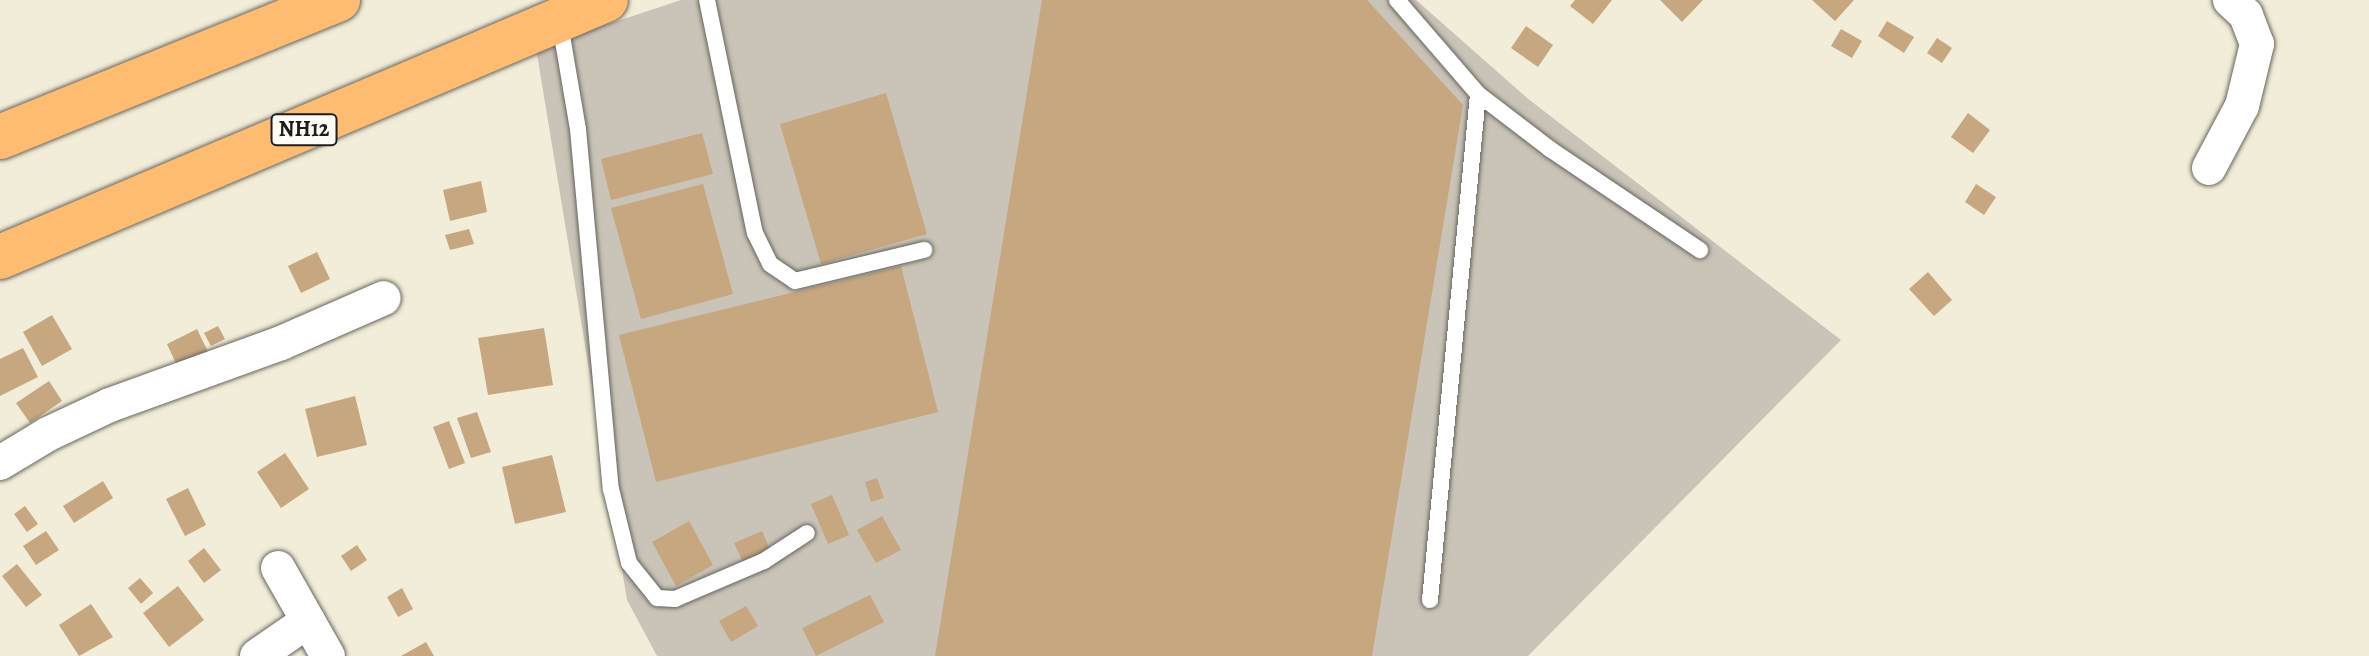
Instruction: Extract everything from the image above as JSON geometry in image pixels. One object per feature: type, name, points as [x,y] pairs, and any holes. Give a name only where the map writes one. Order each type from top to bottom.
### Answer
[{"type":"highway","points":[[0,137],[338,0]]},
{"type":"highway","name":"NH12","points":[[0,257],[606,0]]},
{"type":"street","points":[[2209,168],[2242,106],[2257,44],[2246,15],[2230,0]]},
{"type":"street","points":[[0,463],[48,434],[110,405],[281,343],[384,298]]},
{"type":"street","points":[[278,568],[328,656]]},
{"type":"street","points":[[257,656],[308,621]]},
{"type":"lane","points":[[707,0],[755,233],[770,264],[795,281],[924,250]]},
{"type":"lane","points":[[1397,0],[1478,94],[1550,149],[1700,250]]},
{"type":"lane","points":[[560,18],[578,129],[611,489],[629,563],[657,598],[675,599],[764,561],[807,533]]},
{"type":"lane","points":[[1430,600],[1478,94]]},
{"type":"shaded area","points":[[681,0],[1416,0],[1527,98],[1841,340],[1528,656],[657,656],[627,600],[536,48]]},
{"type":"building","points":[[1042,0],[1367,0],[1463,105],[1372,656],[935,656]]},
{"type":"building","points":[[1575,0],[1612,0],[1593,24],[1570,6]]},
{"type":"building","points":[[1660,0],[1703,0],[1682,22]]},
{"type":"building","points":[[1812,0],[1854,0],[1835,21]]},
{"type":"building","points":[[1887,21],[1914,37],[1904,53],[1878,36]]},
{"type":"building","points":[[1526,26],[1553,45],[1538,67],[1511,48]]},
{"type":"building","points":[[1841,29],[1862,41],[1852,58],[1831,46]]},
{"type":"building","points":[[1937,38],[1952,48],[1942,63],[1927,53]]},
{"type":"building","points":[[886,93],[927,234],[821,264],[780,124]]},
{"type":"building","points":[[1968,113],[1990,130],[1973,153],[1951,137]]},
{"type":"building","points":[[702,133],[713,174],[611,200],[601,159]]},
{"type":"building","points":[[481,181],[487,212],[450,221],[443,190]]},
{"type":"building","points":[[703,184],[733,294],[641,319],[611,208]]},
{"type":"building","points":[[1976,184],[1996,197],[1984,215],[1965,202]]},
{"type":"building","points":[[469,229],[474,244],[450,250],[445,235]]},
{"type":"building","points":[[317,252],[330,279],[301,293],[288,266]]},
{"type":"building","points":[[901,266],[938,412],[656,482],[619,335]]},
{"type":"building","points":[[1928,272],[1952,300],[1934,316],[1909,289]]},
{"type":"building","points":[[52,315],[72,349],[42,366],[23,332]]},
{"type":"building","points":[[218,326],[225,339],[211,346],[204,333]]},
{"type":"building","points":[[544,328],[553,385],[488,395],[478,338]]},
{"type":"building","points":[[197,329],[209,354],[179,370],[167,344]]},
{"type":"building","points":[[23,348],[38,377],[0,396],[0,359]]},
{"type":"building","points":[[49,381],[62,401],[30,423],[16,403]]},
{"type":"building","points":[[355,396],[367,445],[317,457],[305,409]]},
{"type":"building","points":[[477,412],[491,452],[471,458],[457,418]]},
{"type":"building","points":[[449,421],[465,463],[449,469],[433,427]]},
{"type":"building","points":[[285,453],[309,489],[281,508],[257,472]]},
{"type":"building","points":[[552,455],[566,512],[515,524],[502,467]]},
{"type":"building","points":[[877,478],[884,498],[871,502],[865,482]]},
{"type":"building","points":[[103,481],[113,498],[74,523],[63,506]]},
{"type":"building","points":[[188,488],[206,525],[185,536],[166,499]]},
{"type":"building","points":[[832,495],[849,535],[828,544],[811,504]]},
{"type":"building","points":[[25,506],[38,524],[27,532],[14,514]]},
{"type":"building","points":[[882,516],[901,550],[876,563],[857,530]]},
{"type":"building","points":[[689,521],[713,565],[676,586],[652,542]]},
{"type":"building","points":[[46,531],[59,550],[36,565],[23,546]]},
{"type":"building","points":[[762,531],[771,552],[744,564],[734,543]]},
{"type":"building","points":[[357,545],[367,560],[351,571],[341,556]]},
{"type":"building","points":[[204,548],[221,570],[204,583],[188,561]]},
{"type":"building","points":[[17,564],[42,595],[26,607],[2,576]]},
{"type":"building","points":[[140,578],[153,593],[141,604],[128,588]]},
{"type":"building","points":[[178,586],[204,620],[169,647],[143,613]]},
{"type":"building","points":[[402,588],[413,609],[398,617],[387,597]]},
{"type":"building","points":[[870,595],[884,622],[816,656],[802,628]]},
{"type":"building","points":[[91,604],[113,637],[79,656],[59,625]]},
{"type":"building","points":[[746,606],[758,626],[731,642],[719,621]]},
{"type":"building","points":[[426,642],[434,656],[401,656]]}]
